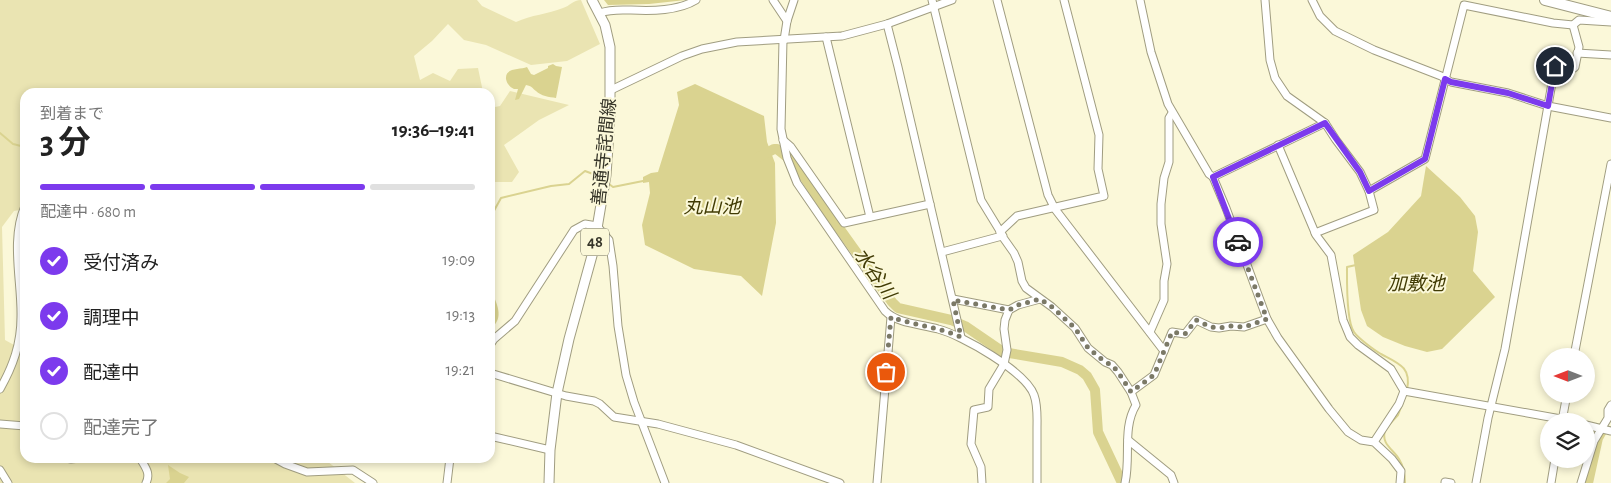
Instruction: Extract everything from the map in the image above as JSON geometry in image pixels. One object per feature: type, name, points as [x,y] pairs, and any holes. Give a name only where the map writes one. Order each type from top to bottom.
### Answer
[{"type":"highway","points":[[1544,0],[1611,17]]},
{"type":"main road","name":"善通寺詫間線","points":[[549,483],[550,450],[557,393],[569,339],[593,252],[606,174],[611,90],[610,47],[605,25],[592,0]]},
{"type":"street","points":[[600,13],[610,9],[659,10],[679,7],[696,0]]},
{"type":"street","points":[[773,0],[787,21]]},
{"type":"street","points":[[794,0],[783,40],[781,129],[787,158],[797,183],[891,317],[939,329],[961,337],[1004,364],[1030,387],[1036,406],[1037,483]]},
{"type":"street","points":[[611,90],[682,56],[702,49],[737,42],[842,36],[887,24],[934,3],[952,0]]},
{"type":"street","points":[[997,0],[1048,195],[1054,209],[1164,351]]},
{"type":"street","points":[[942,252],[1001,234],[1017,216],[1104,196],[1098,169],[1099,135],[1064,0]]},
{"type":"street","points":[[1140,0],[1151,52],[1168,104],[1209,174],[1213,177],[1267,319],[1290,355],[1328,408],[1348,432],[1362,440],[1374,442],[1392,459],[1401,471],[1400,483]]},
{"type":"street","points":[[1266,0],[1270,60],[1275,78],[1287,96],[1325,123],[1360,172],[1369,191],[1374,210],[1315,233]]},
{"type":"street","points":[[1312,0],[1320,16],[1335,31],[1374,50],[1451,82],[1508,93],[1548,106],[1611,118]]},
{"type":"street","points":[[934,3],[981,200],[1014,253],[1022,282],[1026,288],[1052,307],[1075,328],[1088,348],[1105,362],[1112,365],[1131,392],[1136,405],[1129,420],[1128,473],[1126,483]]},
{"type":"street","points":[[1369,191],[1425,159],[1464,4],[1553,23],[1573,25],[1579,20],[1611,22]]},
{"type":"street","points":[[887,24],[961,337]]},
{"type":"street","points":[[1476,483],[1491,406],[1505,349],[1555,66],[1575,67],[1579,47],[1573,25]]},
{"type":"street","points":[[826,38],[870,217]]},
{"type":"street","points":[[1577,53],[1611,55]]},
{"type":"street","points":[[1150,332],[1164,300],[1164,281],[1167,264],[1161,224],[1161,204],[1164,178],[1169,162],[1169,118],[1172,113]]},
{"type":"street","points":[[1213,177],[1325,123]]},
{"type":"street","points":[[783,140],[844,223],[930,204]]},
{"type":"street","points":[[1278,145],[1315,233],[1331,255],[1343,320],[1350,337],[1391,369],[1404,391],[1400,404],[1374,442]]},
{"type":"street","points":[[1576,348],[1611,164]]},
{"type":"street","points":[[495,338],[515,321],[574,230],[585,224],[597,226],[609,240],[623,363],[665,483]]},
{"type":"street","points":[[20,249],[18,268],[20,292]]},
{"type":"street","points":[[982,483],[981,467],[970,444],[974,410],[988,407],[989,389],[1004,364],[1007,344],[1004,329],[1009,310],[1018,305],[1040,299]]},
{"type":"street","points":[[953,300],[1009,310]]},
{"type":"street","points":[[877,483],[891,317]]},
{"type":"street","points":[[1131,392],[1154,375],[1172,332],[1185,334],[1196,320],[1211,327],[1219,328],[1230,326],[1244,327],[1267,319]]},
{"type":"street","points":[[0,389],[15,359],[20,335]]},
{"type":"street","points":[[495,374],[566,396],[594,401],[614,417],[677,429],[736,446],[840,483]]},
{"type":"street","points":[[1404,391],[1540,416]]},
{"type":"street","points":[[1581,483],[1594,441],[1605,429],[1608,410],[1611,405]]},
{"type":"street","points":[[0,424],[20,426]]},
{"type":"street","points":[[495,437],[550,450]]},
{"type":"street","points":[[1128,440],[1171,475],[1174,483]]},
{"type":"street","points":[[143,463],[148,471],[146,483]]},
{"type":"street","points":[[283,463],[306,472],[353,470],[373,483]]},
{"type":"street","points":[[447,483],[449,463]]},
{"type":"street","points":[[1551,483],[1554,468]]},
{"type":"street","points":[[0,470],[8,483]]},
{"type":"street","points":[[1445,483],[1451,483]]},
{"type":"shaded area","points":[[0,0],[477,0],[482,6],[516,22],[557,10],[581,0],[600,44],[567,61],[531,65],[486,45],[464,40],[448,24],[414,56],[420,80],[433,73],[450,81],[458,69],[478,68],[482,88],[20,88],[20,210],[14,211],[2,227],[5,340],[20,348],[20,463],[329,463],[355,483],[0,483]]},
{"type":"shaded area","points":[[510,91],[569,105],[539,120],[504,145],[519,172],[512,182],[495,182],[495,107],[500,106]]},
{"type":"water","points":[[604,0],[686,0],[649,4],[608,5]]},
{"type":"water","points":[[553,64],[562,67],[556,98],[538,93],[526,85],[519,99],[515,100],[518,89],[514,89],[508,84],[506,75],[508,72],[527,67],[531,74],[534,75]]},
{"type":"water","name":"丸山池","points":[[695,84],[764,116],[767,142],[775,163],[776,223],[762,296],[741,276],[694,269],[645,245],[642,225],[650,193],[649,182],[643,183],[643,177],[658,172],[679,105],[677,92]]},
{"type":"water","name":"加敷池","points":[[1426,166],[1460,197],[1475,216],[1478,232],[1473,271],[1495,297],[1442,349],[1427,352],[1383,337],[1367,326],[1361,310],[1353,255],[1388,232],[1421,196]]},
{"type":"water","points":[[495,299],[499,315],[495,325]]},
{"type":"water","points":[[168,465],[189,477],[184,483],[166,483],[170,479]]},
{"type":"waterway","points":[[0,133],[13,144],[20,146]]},
{"type":"waterway","name":"水谷川","points":[[759,157],[777,149],[796,164],[824,207],[898,308],[951,320],[965,326],[1003,352],[1062,362],[1080,370],[1087,376],[1095,390],[1098,432],[1122,483]]},
{"type":"waterway","points":[[495,209],[501,198],[551,186],[569,184],[585,171],[601,177]]},
{"type":"waterway","points":[[609,184],[613,187],[643,181]]},
{"type":"waterway","points":[[1356,265],[1347,267],[1351,327],[1356,335],[1366,344],[1402,367],[1407,376],[1407,390]]},
{"type":"waterway","points":[[1387,427],[1398,415],[1405,397]]},
{"type":"waterway","points":[[1385,431],[1386,443],[1397,455],[1402,465],[1405,483]]},
{"type":"waterway","points":[[1588,483],[1598,438],[1602,431]]},
{"type":"way so far","points":[[886,372],[891,317],[939,329],[961,337],[953,300],[1009,310],[1018,305],[1040,299],[1075,328],[1088,348],[1105,362],[1112,365],[1131,392],[1154,375],[1172,332],[1185,334],[1196,320],[1211,327],[1219,328],[1230,326],[1244,327],[1267,319],[1238,242]]},
{"type":"route","points":[[1238,242],[1213,177],[1325,123],[1360,172],[1369,191],[1425,159],[1445,79],[1451,82],[1508,93],[1548,106],[1555,66]]}]
